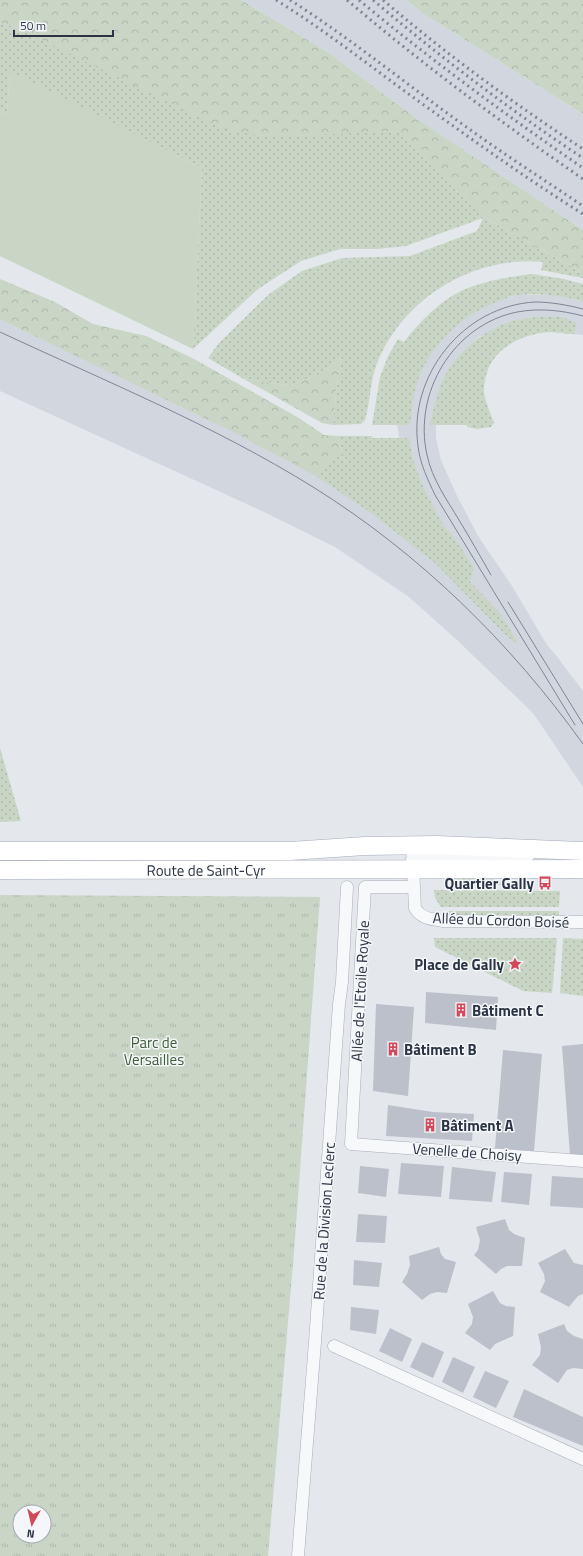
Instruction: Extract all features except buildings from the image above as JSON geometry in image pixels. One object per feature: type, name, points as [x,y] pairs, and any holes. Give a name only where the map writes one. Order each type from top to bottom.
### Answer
[{"type":"main road","name":"Route de Saint-Cyr","points":[[0,851],[290,851],[365,846],[413,865]]},
{"type":"main road","points":[[413,865],[560,850],[583,851]]},
{"type":"main road","points":[[413,865],[583,869]]},
{"type":"main road","name":"Route de Saint-Cyr","points":[[0,870],[413,865]]},
{"type":"street","name":"Allée du Cordon Boisé","points":[[413,865],[415,908],[419,914],[428,919],[444,921],[583,922]]},
{"type":"street","name":"Allée de l'Etoile Royale","points":[[351,1144],[366,887],[413,865]]},
{"type":"street","name":"Rue de la Division Leclerc","points":[[298,1556],[339,1004],[342,982],[347,887]]},
{"type":"street","name":"Venelle de Choisy","points":[[351,1144],[583,1160]]},
{"type":"street","points":[[334,1346],[583,1459]]},
{"type":"shaded area","points":[[241,0],[407,0],[421,12],[583,114],[583,230],[416,118],[329,53]]},
{"type":"shaded area","points":[[518,295],[553,295],[583,299],[583,335],[550,332],[510,333],[480,336],[467,348],[436,419],[436,438],[441,460],[456,494],[478,536],[512,586],[547,645],[583,691],[583,787],[533,713],[457,640],[409,597],[335,547],[262,511],[0,391],[0,310],[391,493],[401,451],[397,422],[402,393],[454,311]]},
{"type":"green space","points":[[0,0],[241,0],[329,53],[416,118],[583,230],[583,273],[483,217],[397,131],[269,137],[223,129],[13,26],[0,23]]},
{"type":"green space","points":[[407,0],[583,0],[583,114],[421,12]]},
{"type":"green space","points":[[0,23],[339,133],[397,131],[483,217],[583,273],[583,278],[541,270],[543,262],[516,262],[490,266],[465,275],[441,287],[420,303],[401,322],[386,344],[375,369],[365,420],[361,424],[333,425],[337,385],[342,358],[317,375],[290,386],[242,378],[208,358],[219,343],[268,295],[302,271],[342,258],[410,256],[477,231],[483,218],[406,246],[378,249],[340,249],[301,261],[258,289],[193,349],[202,168],[10,72],[7,114],[0,111]]},
{"type":"green space","points":[[10,71],[202,168],[193,349],[0,256],[0,111],[7,114]]},
{"type":"green space","points":[[532,274],[564,279],[583,284],[583,301],[551,295],[517,295],[475,312],[442,340],[425,364],[415,389],[410,425],[372,425],[380,377],[388,356],[398,339],[404,342],[430,313],[461,291],[487,282]]},
{"type":"green space","points":[[0,279],[55,302],[93,324],[146,336],[194,359],[299,418],[324,435],[337,436],[345,461],[336,456],[316,476],[235,433],[0,319]]},
{"type":"green space","points":[[540,317],[562,317],[577,323],[574,334],[549,332],[525,337],[514,342],[497,355],[490,364],[486,375],[484,388],[486,401],[494,423],[491,427],[477,429],[467,427],[467,425],[430,425],[441,384],[452,364],[468,347],[477,339],[497,327],[519,320]]},
{"type":"green space","points":[[342,358],[337,385],[333,425],[322,423],[242,378],[290,386],[317,375]]},
{"type":"green space","points":[[337,436],[409,438],[413,460],[423,487],[445,528],[451,533],[474,568],[470,582],[500,613],[519,645],[508,637],[435,563],[371,513],[316,476],[336,455],[345,461]]},
{"type":"green space","points":[[0,748],[21,821],[0,822]]},
{"type":"green space","points":[[454,877],[486,877],[502,882],[508,882],[508,885],[454,885]]},
{"type":"green space","points":[[434,890],[560,891],[559,907],[441,907],[435,898]]},
{"type":"green space","name":"Parc de Versailles","points":[[0,895],[320,897],[294,1252],[268,1556],[0,1556]]},
{"type":"green space","points":[[446,911],[559,911],[559,916],[449,916]]},
{"type":"green space","points":[[434,938],[557,938],[552,993],[523,991],[435,947]]},
{"type":"green space","points":[[563,938],[583,939],[583,996],[560,993]]},
{"type":"tram line","points":[[575,725],[435,495],[421,459],[418,446],[417,420],[422,395],[432,371],[446,349],[464,331],[485,316],[509,306],[535,302],[559,304],[583,309]]},
{"type":"tram line","points":[[491,575],[440,489],[429,464],[424,432],[426,408],[432,386],[443,365],[457,347],[474,331],[494,319],[517,312],[534,310],[558,311],[583,316]]},
{"type":"tram line","points":[[0,332],[159,405],[238,444],[313,487],[352,513],[390,541],[461,602],[525,671],[583,744]]},
{"type":"tram line","points":[[508,602],[583,724]]},
{"type":"railway","points":[[276,0],[327,34],[410,95],[539,186],[583,214]]},
{"type":"railway","points":[[290,0],[336,31],[449,115],[513,160],[583,206]]},
{"type":"railway","points":[[347,0],[375,24],[463,92],[583,179]]},
{"type":"railway","points":[[359,0],[469,87],[583,168]]},
{"type":"railway","points":[[373,0],[476,82],[583,158]]},
{"type":"railway","points":[[383,0],[480,78],[583,149]]},
{"type":"place","name":"Quartier Gally","points":[[545,883]]},
{"type":"place","name":"Place de Gally","points":[[515,964]]},
{"type":"place","name":"Bâtiment C","points":[[461,1010]]},
{"type":"place","name":"Bâtiment B","points":[[393,1049]]},
{"type":"place","name":"Bâtiment A","points":[[430,1125]]}]
